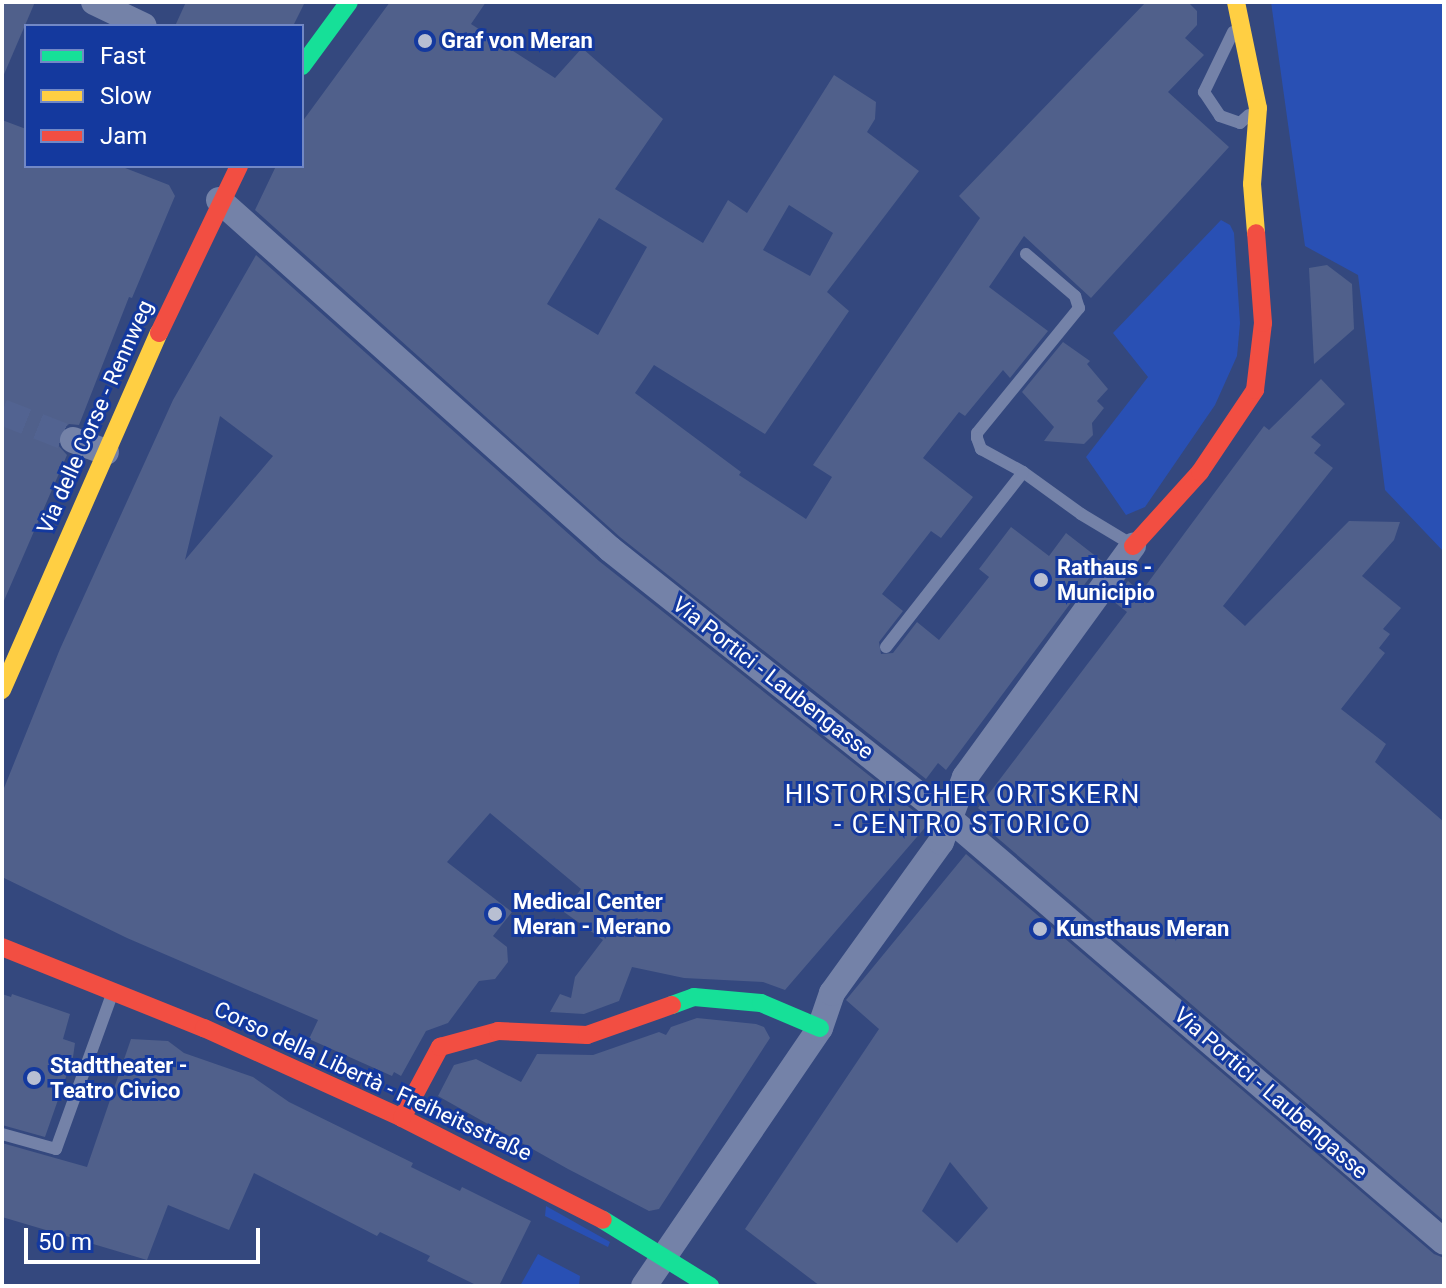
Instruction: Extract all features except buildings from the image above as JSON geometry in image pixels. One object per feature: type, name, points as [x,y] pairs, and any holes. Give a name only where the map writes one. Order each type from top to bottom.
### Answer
[{"type":"street","points":[[94,2],[140,24]]},
{"type":"street","points":[[304,63],[349,2]]},
{"type":"street","points":[[644,1286],[820,1028],[832,993],[941,842],[965,777],[1133,546],[1200,472],[1255,390],[1263,323],[1252,184],[1258,108],[1238,10]]},
{"type":"street","name":"Via delle Corse - Rennweg","points":[[2,690],[219,200],[238,168]]},
{"type":"street","name":"Via Portici - Laubengasse","points":[[219,200],[610,549],[950,819],[1444,1242]]},
{"type":"street","points":[[73,440],[106,452]]},
{"type":"street","name":"Corso della Libertà - Freiheitsstraße","points":[[2,947],[204,1028],[402,1118],[588,1210],[710,1286]]},
{"type":"street","points":[[402,1118],[440,1047],[498,1031],[587,1035],[694,997],[761,1003],[820,1028]]},
{"type":"lane","points":[[1238,10],[1204,92],[1220,116],[1240,123],[1258,108]]},
{"type":"lane","points":[[1026,254],[1075,296],[1079,308],[977,433],[981,449],[1023,472],[1081,514],[1133,546]]},
{"type":"lane","points":[[886,647],[1023,472]]},
{"type":"lane","points":[[2,1134],[56,1149],[112,992]]},
{"type":"shaded area","points":[[1271,2],[1444,2],[1444,552],[1385,490],[1358,275],[1305,246]]},
{"type":"shaded area","points":[[1221,220],[1230,225],[1234,233],[1240,323],[1237,356],[1215,405],[1145,507],[1126,515],[1086,457],[1148,377],[1113,333]]},
{"type":"shaded area","points":[[546,1206],[610,1242],[608,1247],[545,1216]]},
{"type":"shaded area","points":[[538,1254],[580,1276],[579,1286],[520,1286]]},
{"type":"tunnel","points":[[2,412],[73,440]]},
{"type":"traffic: fast","points":[[304,63],[349,2]]},
{"type":"traffic: fast","points":[[672,1005],[694,997],[761,1003],[820,1028]]},
{"type":"traffic: fast","points":[[603,1220],[710,1286]]},
{"type":"traffic: slow","points":[[1236,2],[1258,108],[1252,184],[1256,233]]},
{"type":"traffic: slow","points":[[2,690],[159,333]]},
{"type":"traffic: jam","points":[[159,333],[238,168]]},
{"type":"traffic: jam","points":[[1133,546],[1200,472],[1255,390],[1263,323],[1256,233]]},
{"type":"traffic: jam","points":[[2,947],[204,1028],[402,1118],[603,1220]]},
{"type":"traffic: jam","points":[[402,1118],[440,1047],[498,1031],[587,1035],[672,1005]]},
{"type":"place","name":"Graf von Meran","points":[[425,41]]},
{"type":"place","name":"Rathaus - Municipio","points":[[1041,580]]},
{"type":"place","name":"Medical Center Meran - Merano","points":[[495,914]]},
{"type":"place","name":"Kunsthaus Meran","points":[[1040,929]]},
{"type":"place","name":"Stadttheater - Teatro Civico","points":[[34,1078]]},
{"type":"district","name":"HISTORISCHER ORTSKERN - CENTRO STORICO","points":[[963,810]]}]
